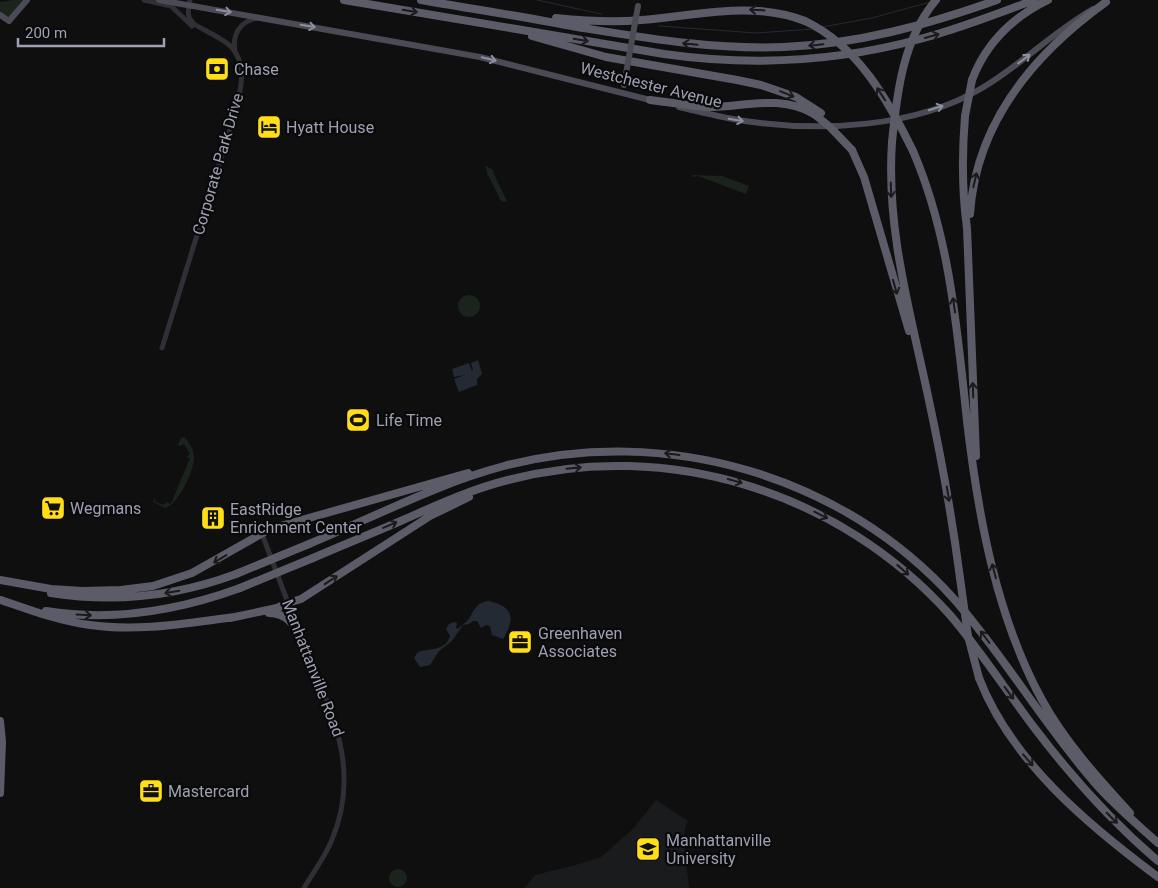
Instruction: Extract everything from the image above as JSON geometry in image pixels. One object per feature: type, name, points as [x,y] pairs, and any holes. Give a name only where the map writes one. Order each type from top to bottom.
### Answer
[{"type":"highway","points":[[344,0],[681,56],[742,61],[797,60],[867,51],[919,40],[961,27],[1034,0]]},
{"type":"highway","points":[[421,0],[677,43],[721,47],[766,48],[819,45],[881,35],[939,20],[997,0]]},
{"type":"highway","points":[[936,0],[920,23],[909,47],[899,90],[892,142],[891,195],[899,266],[941,456],[968,636],[979,678],[999,720],[1030,762],[1093,824],[1158,877]]},
{"type":"highway","points":[[978,491],[965,214],[965,116],[972,80],[985,54],[1002,31],[1023,14],[1048,0]]},
{"type":"highway","points":[[967,228],[978,166],[990,134],[1007,103],[1027,74],[1050,47],[1108,1]]},
{"type":"highway","points":[[504,14],[613,22],[650,20],[723,11],[756,10],[780,13],[805,20],[831,35],[852,54],[884,98],[913,151],[931,197],[947,260],[958,333],[973,468],[988,550],[999,591],[1020,651],[1038,692],[1056,723],[1082,759],[1158,843]]},
{"type":"highway","points":[[499,26],[600,56],[738,80],[761,85],[796,97],[817,114],[852,150],[864,177],[905,320],[917,352]]},
{"type":"highway","points":[[650,100],[709,107],[776,102],[797,106],[817,114]]},
{"type":"highway","points":[[0,581],[77,591],[116,591],[142,588],[173,581],[192,574],[279,526],[480,469],[558,455],[603,451],[638,452],[683,456],[727,464],[770,477],[812,494],[851,515],[902,551],[948,593],[977,627],[1088,775],[1116,806],[1150,835]]},
{"type":"highway","points":[[0,581],[64,595],[117,598],[178,591],[236,574],[470,476],[513,464]]},
{"type":"highway","points":[[1,600],[36,609],[89,615],[124,615],[186,606],[240,588],[456,497],[526,475],[560,469],[604,465],[648,466],[692,471],[743,483],[777,494],[817,512],[856,534],[905,571],[949,614],[1072,775],[1114,820],[1158,861]]},
{"type":"highway","points":[[230,618],[278,608],[307,596],[439,511],[526,475]]},
{"type":"highway","points":[[1,600],[66,621],[109,627],[152,627],[267,613],[279,614],[291,622],[302,639]]},
{"type":"highway","points":[[0,721],[2,742],[0,793]]},
{"type":"main road","points":[[0,15],[9,21],[27,0]]},
{"type":"main road","name":"Westchester Avenue","points":[[159,0],[190,3],[260,18],[480,57],[620,93],[738,120],[784,126],[838,126],[864,123],[900,117],[943,106],[976,92],[1006,72],[1083,14],[1108,1]]},
{"type":"main road","points":[[620,93],[624,85],[638,3]]},
{"type":"street","points":[[144,0],[171,6],[191,26],[206,31]]},
{"type":"street","points":[[190,3],[188,12],[190,20],[224,41],[235,52]]},
{"type":"street","points":[[235,52],[234,38],[240,28],[251,20],[260,18]]},
{"type":"street","name":"Corporate Park Drive","points":[[162,348],[241,87],[241,70],[235,52]]},
{"type":"street","name":"Manhattanville Road","points":[[262,534],[340,738],[345,774],[343,804],[337,825],[327,850],[304,888]]},
{"type":"shaded area","points":[[23,0],[10,16],[6,17],[0,12],[0,2]]},
{"type":"shaded area","points":[[485,165],[494,171],[507,201],[501,201]]},
{"type":"shaded area","points":[[692,175],[722,176],[749,186],[746,194],[698,176],[692,177]]},
{"type":"shaded area","points":[[469,295],[477,298],[480,306],[477,314],[469,317],[461,314],[458,306],[461,298]]},
{"type":"shaded area","points":[[478,360],[482,374],[477,379],[477,385],[459,392],[454,379],[465,375],[454,377],[452,369],[469,363],[472,371],[471,363]]},
{"type":"shaded area","points":[[184,437],[192,449],[193,464],[180,494],[170,506],[165,508],[153,502],[155,497],[155,502],[164,505],[166,502],[171,504],[190,458],[187,457],[190,454],[184,444],[178,445],[181,438]]},
{"type":"shaded area","points":[[488,601],[503,606],[510,614],[510,625],[503,639],[492,635],[490,626],[486,625],[481,628],[477,621],[473,621],[463,625],[452,641],[439,651],[430,665],[420,667],[414,658],[418,652],[441,647],[448,641],[450,636],[446,629],[449,624],[457,623],[456,628],[458,629],[468,620],[477,606]]},
{"type":"shaded area","name":"Manhattanville University","points":[[656,800],[688,821],[685,827],[684,841],[689,888],[525,888],[535,875],[601,857],[634,828]]},
{"type":"shaded area","points":[[398,869],[404,872],[407,878],[404,884],[398,887],[392,884],[389,878],[392,872]]},
{"type":"waterway","points":[[537,0],[601,14]]},
{"type":"waterway","points":[[822,27],[872,18],[930,2]]},
{"type":"waterway","points":[[659,26],[756,33],[813,29]]},
{"type":"place","name":"Chase","points":[[217,69]]},
{"type":"place","name":"Hyatt House","points":[[269,127]]},
{"type":"place","name":"Life Time","points":[[358,420]]},
{"type":"place","name":"Wegmans","points":[[53,508]]},
{"type":"place","name":"EastRidge Enrichment Center","points":[[213,518]]},
{"type":"place","name":"Greenhaven Associates","points":[[520,642]]},
{"type":"place","name":"Mastercard","points":[[151,791]]},
{"type":"place","name":"Manhattanville University","points":[[648,849]]}]
